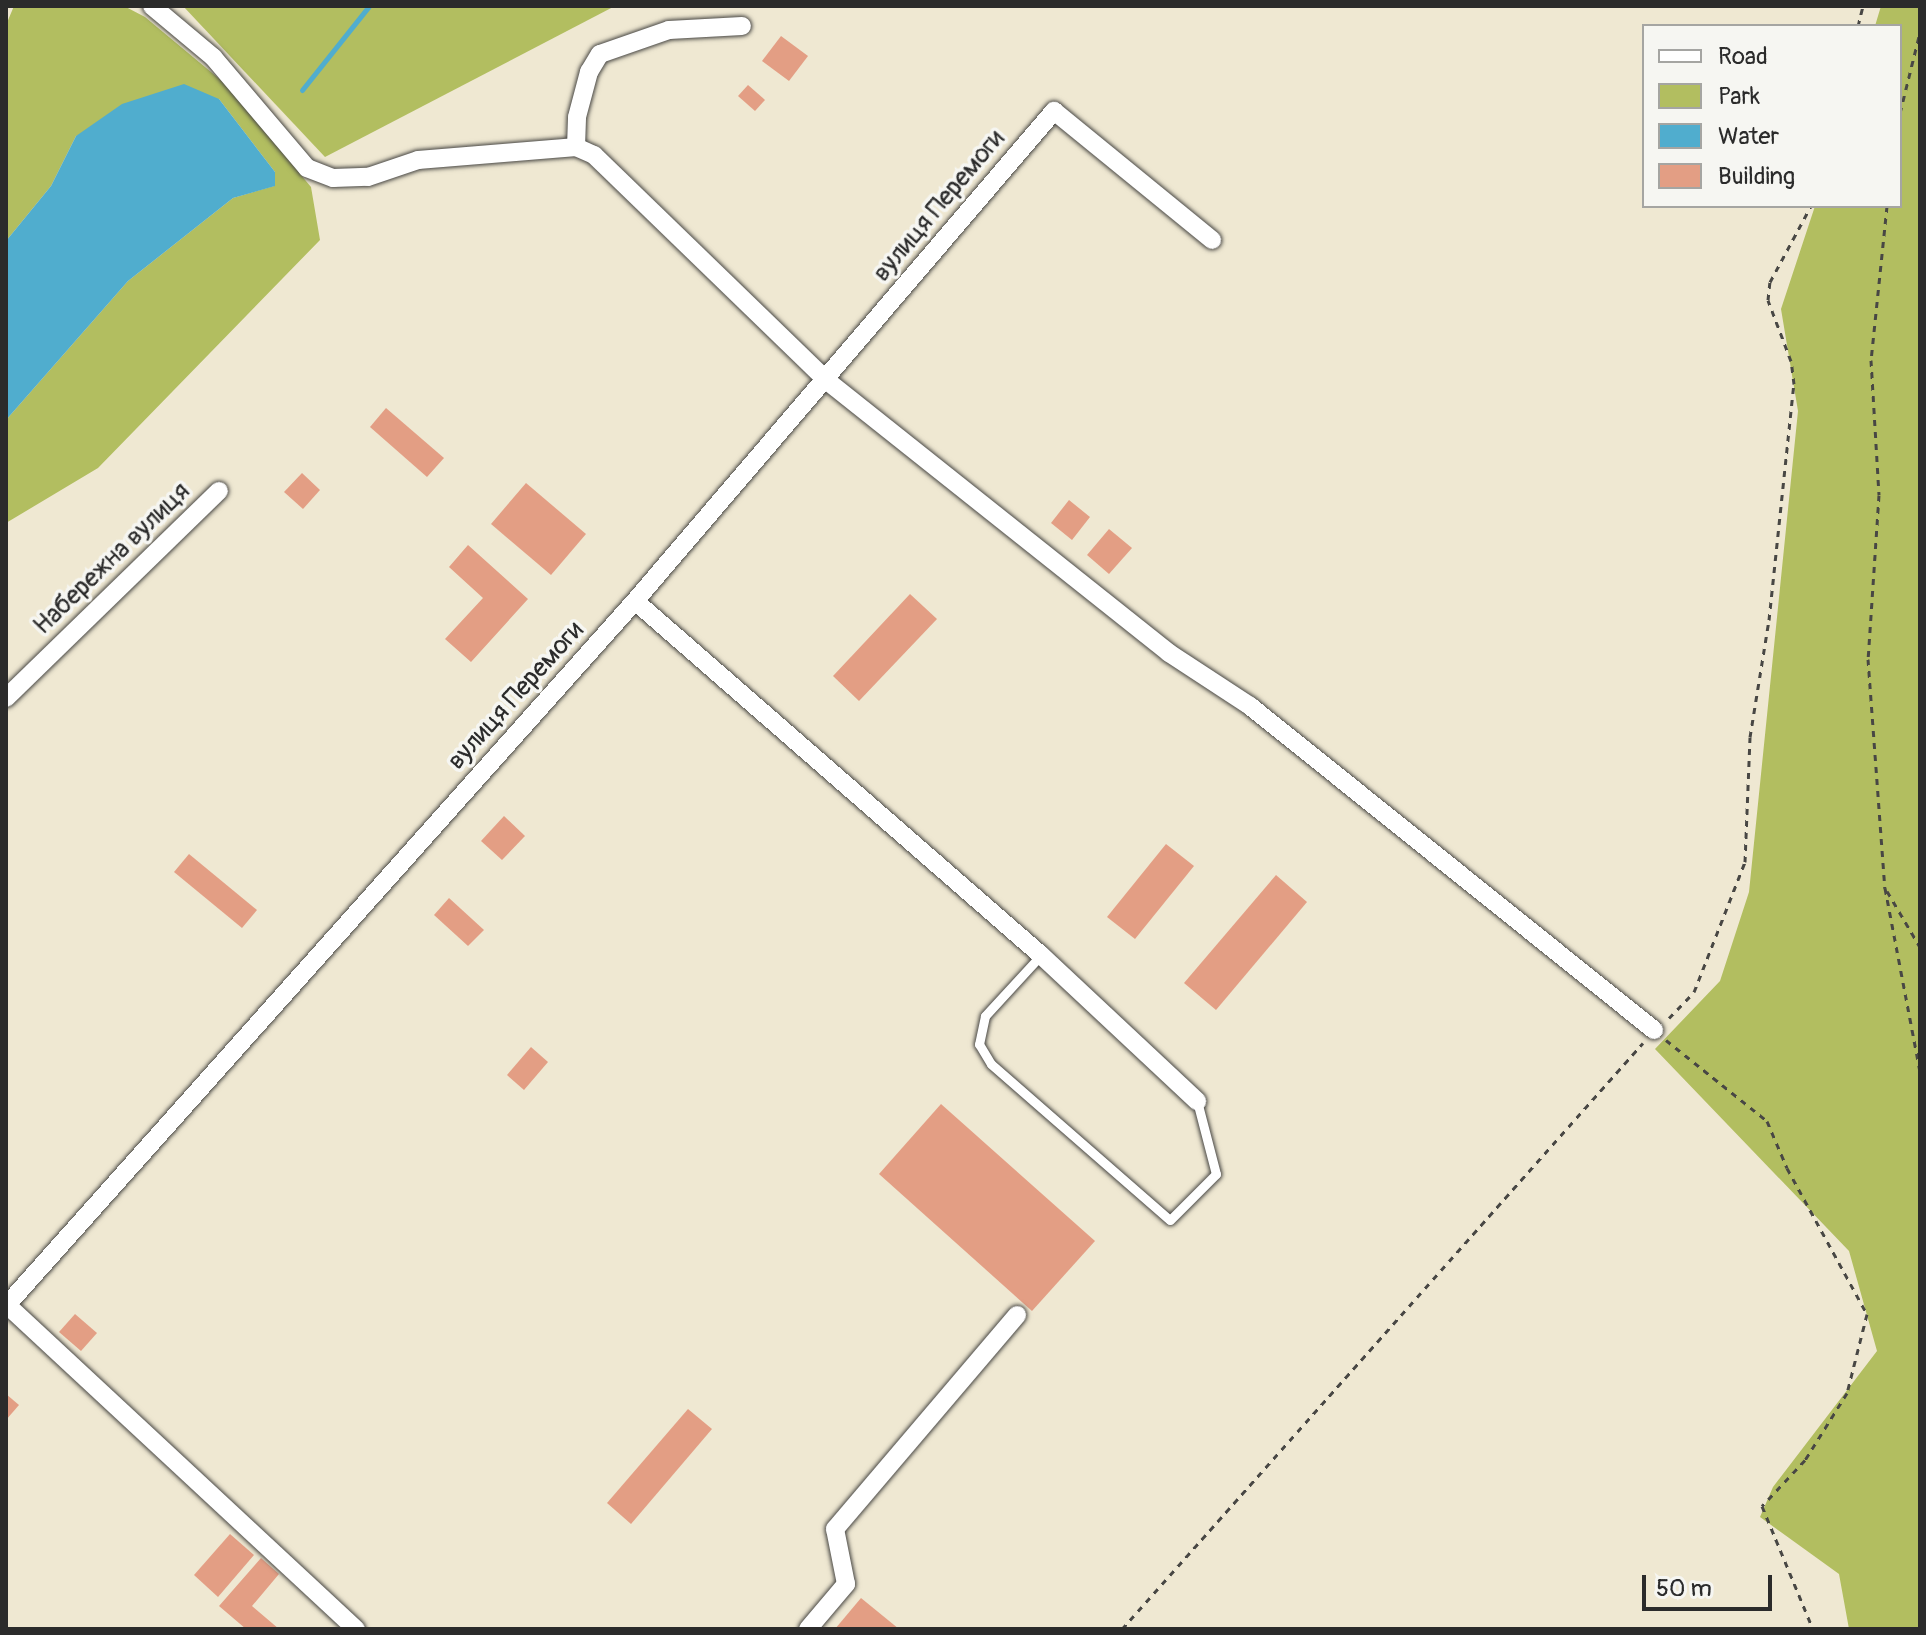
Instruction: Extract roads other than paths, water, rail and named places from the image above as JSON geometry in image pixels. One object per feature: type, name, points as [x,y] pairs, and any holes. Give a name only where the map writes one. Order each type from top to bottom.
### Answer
[{"type":"street","points":[[152,6],[213,57],[307,168],[333,178],[368,177],[418,160],[576,147],[594,155],[826,380],[1169,653],[1250,706],[1654,1030]]},
{"type":"street","points":[[576,147],[577,117],[589,72],[600,54],[669,30],[742,26]]},
{"type":"street","name":"вулиця Перемоги","points":[[6,1305],[635,601],[1054,111],[1212,240]]},
{"type":"street","name":"Набережна вулиця","points":[[6,698],[219,491]]},
{"type":"street","points":[[635,601],[1041,955],[1197,1101]]},
{"type":"street","points":[[6,1305],[356,1629]]},
{"type":"street","points":[[808,1629],[846,1584],[835,1529],[1017,1315]]},
{"type":"lane","points":[[1041,955],[985,1016],[979,1044],[991,1064],[1170,1220],[1216,1174],[1197,1101]]},
{"type":"water","points":[[184,84],[219,99],[275,172],[275,186],[233,198],[128,281],[6,420],[6,241],[51,186],[76,136],[122,104]]},
{"type":"waterway","points":[[302,90],[369,6]]}]
